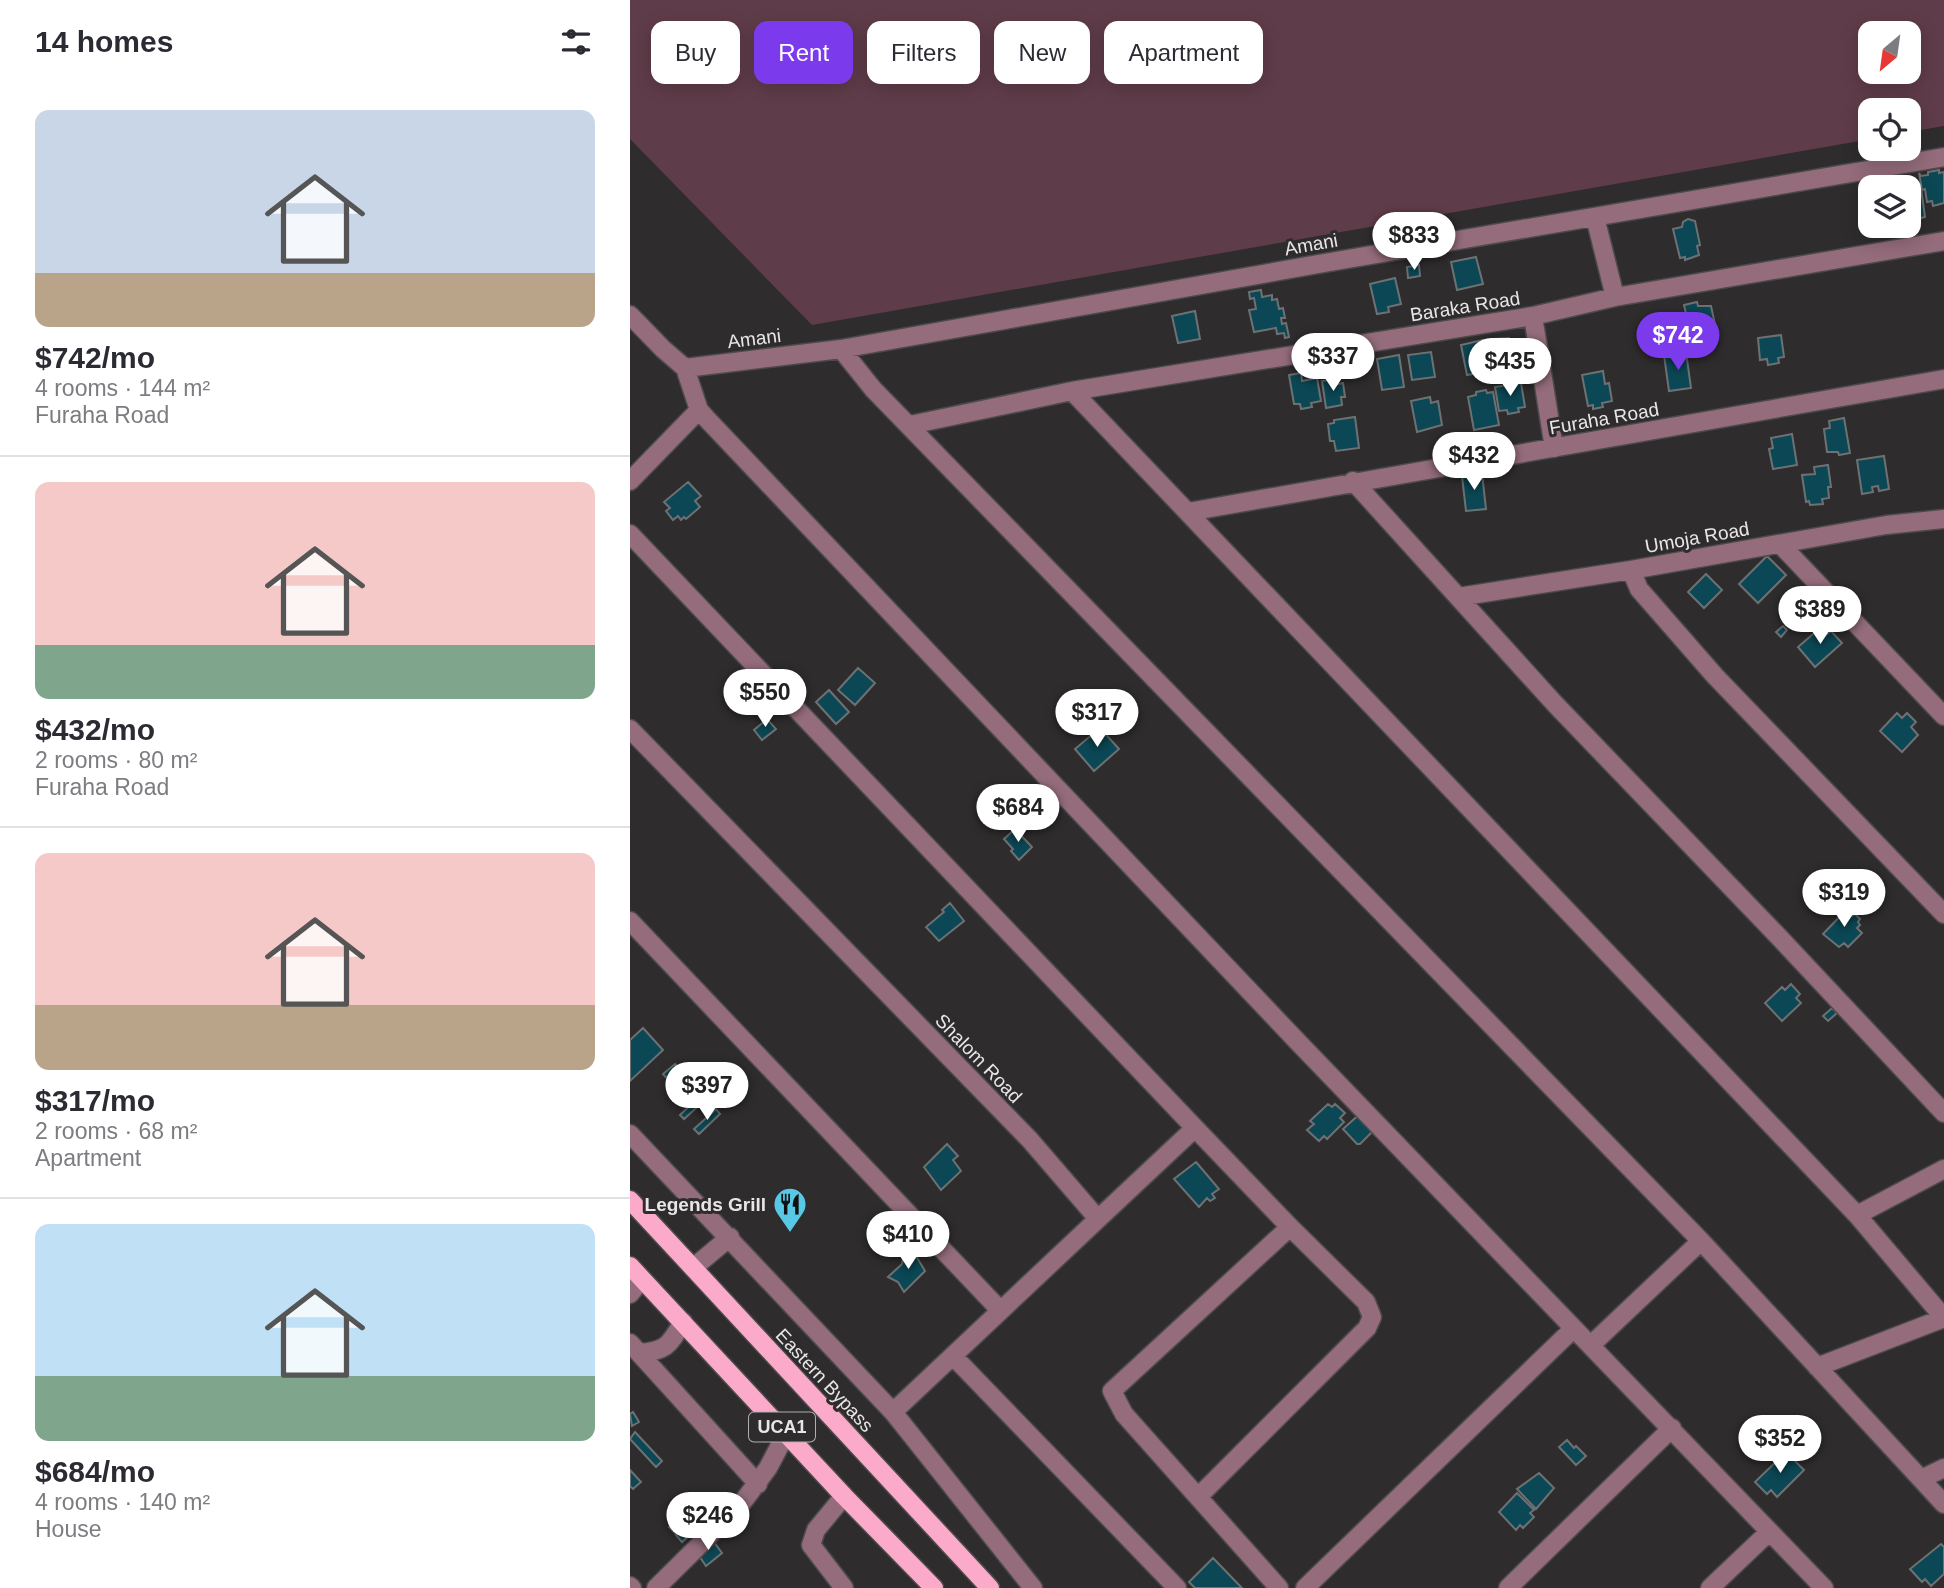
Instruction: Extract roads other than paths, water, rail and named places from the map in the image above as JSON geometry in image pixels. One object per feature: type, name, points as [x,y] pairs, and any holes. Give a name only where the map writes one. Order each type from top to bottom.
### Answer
[{"type":"main road","name":"Eastern Bypass","points":[[630,1200],[990,1588]]},
{"type":"main road","name":"UCA1","points":[[636,1273],[844,1496],[934,1588]]},
{"type":"street","name":"Amani","points":[[685,368],[841,349],[1595,216],[1944,158]]},
{"type":"street","points":[[1595,216],[1615,297]]},
{"type":"street","name":"Baraka Road","points":[[910,425],[1072,391],[1533,316],[1615,297],[1944,241]]},
{"type":"street","points":[[630,315],[685,368],[699,410],[1286,1030],[1824,1588]]},
{"type":"street","points":[[1533,316],[1554,448]]},
{"type":"street","points":[[841,349],[873,389],[1701,1241],[1944,1504]]},
{"type":"street","name":"Furaha Road","points":[[1188,512],[1944,379]]},
{"type":"street","points":[[1072,391],[1857,1215],[1944,1318],[1817,1367]]},
{"type":"street","points":[[630,481],[699,410]]},
{"type":"street","points":[[1353,481],[1555,704],[1944,1113]]},
{"type":"street","name":"Umoja Road","points":[[1458,597],[1886,525],[1943,520]]},
{"type":"street","points":[[630,534],[1371,1310],[1371,1322],[1198,1497]]},
{"type":"street","points":[[1780,544],[1944,716]]},
{"type":"street","points":[[1631,570],[1639,589],[1715,676],[1944,915]]},
{"type":"street","name":"Shalom Road","points":[[630,729],[1030,1140],[1098,1219]]},
{"type":"street","points":[[630,921],[1000,1310]]},
{"type":"street","points":[[893,1412],[1195,1128]]},
{"type":"street","points":[[630,1133],[893,1412],[1033,1588]]},
{"type":"street","points":[[1857,1215],[1944,1168]]},
{"type":"street","points":[[1279,1588],[1124,1414],[1112,1391],[1290,1227]]},
{"type":"street","points":[[693,1268],[730,1237]]},
{"type":"street","points":[[1591,1345],[1701,1241]]},
{"type":"street","points":[[630,1294],[636,1273]]},
{"type":"street","points":[[635,1348],[658,1352],[671,1341],[683,1322]]},
{"type":"street","points":[[1305,1588],[1573,1329]]},
{"type":"street","points":[[635,1348],[758,1484]]},
{"type":"street","points":[[953,1356],[1177,1588]]},
{"type":"street","points":[[1508,1588],[1672,1428]]},
{"type":"street","points":[[656,1588],[743,1503],[768,1468],[787,1432]]},
{"type":"street","points":[[1921,1479],[1944,1468]]},
{"type":"street","points":[[844,1496],[816,1530],[811,1545],[844,1588]]},
{"type":"street","points":[[1710,1588],[1769,1532]]},
{"type":"place","name":"Legends Grill","points":[[790,1234]]}]
